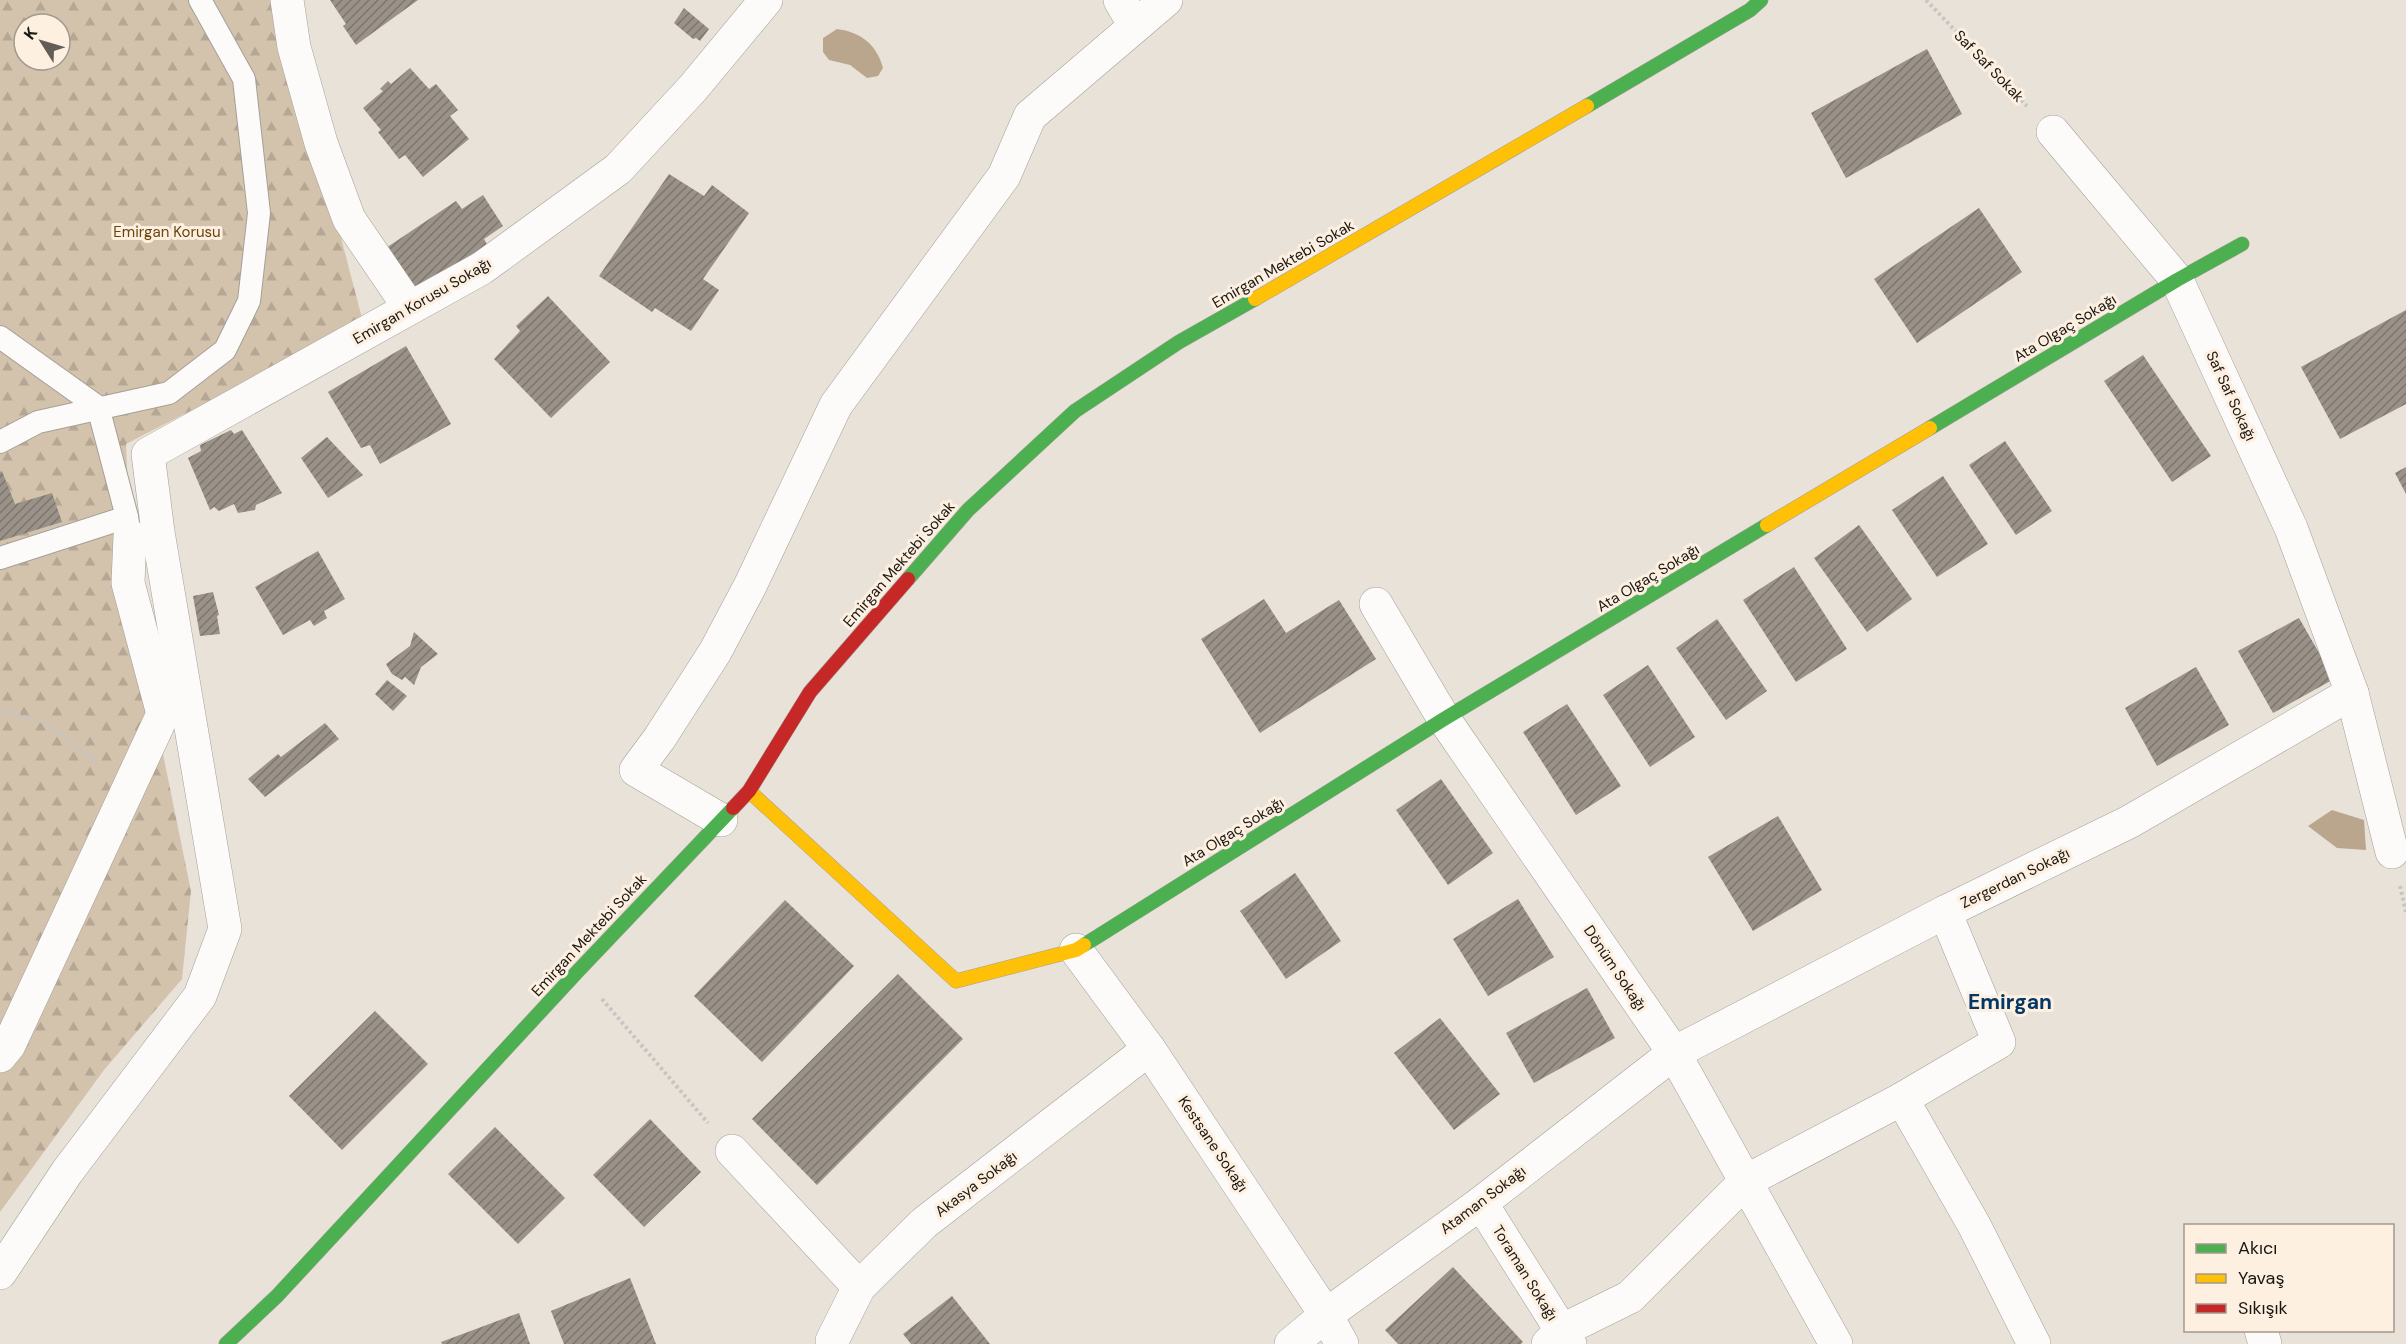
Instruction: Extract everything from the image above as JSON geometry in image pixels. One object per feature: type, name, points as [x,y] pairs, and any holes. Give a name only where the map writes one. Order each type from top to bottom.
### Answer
[{"type":"street","points":[[287,0],[294,47],[321,143],[349,219],[409,307]]},
{"type":"street","name":"Emirgan Korusu Sokağı","points":[[0,1273],[67,1172],[200,996],[225,928],[148,454],[482,268],[618,169],[693,88],[766,0]]},
{"type":"street","points":[[721,820],[636,770],[658,740],[720,642],[750,586],[836,405],[1004,176],[1030,116],[1128,13],[1166,0]]},
{"type":"street","name":"Emirgan Mektebi Sokak","points":[[226,1344],[277,1296],[578,970],[749,791],[810,692],[968,510],[1076,411],[1179,342],[1314,266],[1750,10],[1761,0]]},
{"type":"street","name":"Saf Saf Sokağı","points":[[2053,132],[2177,280],[2291,528],[2352,693],[2392,852]]},
{"type":"street","name":"Ata Olgaç Sokağı","points":[[749,791],[956,981],[1076,950],[1444,719],[2177,280],[2242,244]]},
{"type":"street","points":[[0,1056],[9,1046],[163,714],[128,583],[128,527]]},
{"type":"street","name":"Dönüm Sokağı","points":[[1376,604],[1444,719],[1674,1053],[1836,1344]]},
{"type":"street","name":"Zergerdan Sokağı","points":[[1674,1053],[1945,912],[2129,822],[2352,693]]},
{"type":"street","points":[[1560,1340],[1630,1297],[1746,1181],[1902,1099],[1999,1042],[1945,912]]},
{"type":"street","name":"Kestsane Sokağı","points":[[1076,950],[1149,1049],[1326,1315],[1342,1344]]},
{"type":"street","name":"Akasya Sokağı","points":[[833,1344],[832,1341],[859,1287],[924,1223],[1149,1049]]},
{"type":"street","name":"Ataman Sokağı","points":[[1291,1344],[1326,1315],[1481,1203],[1674,1053]]},
{"type":"street","points":[[1902,1099],[1974,1225],[2034,1344]]},
{"type":"street","points":[[732,1151],[859,1287]]},
{"type":"street","name":"Toraman Sokağı","points":[[1481,1203],[1560,1340]]},
{"type":"lane","points":[[0,442],[38,422],[169,393],[225,350],[249,301],[259,213],[244,79],[200,0]]},
{"type":"lane","points":[[0,337],[98,407],[128,527],[0,558]]},
{"type":"path","name":"Saf Saf Sokak","points":[[1926,0],[2053,132]]},
{"type":"path","points":[[0,713],[6,712],[44,722],[130,788]]},
{"type":"path","points":[[578,970],[732,1151]]},
{"type":"green space","name":"Emirgan Korusu","points":[[0,0],[279,0],[363,322],[126,444],[130,536],[128,583],[191,891],[182,979],[104,1070],[0,1212]]},
{"type":"shaded area","points":[[837,29],[853,33],[872,46],[883,68],[878,76],[867,78],[850,65],[829,60],[823,52],[823,38]]},
{"type":"shaded area","points":[[2332,810],[2364,820],[2366,850],[2337,848],[2308,826]]},
{"type":"building","points":[[330,0],[418,0],[356,45],[343,26],[346,24]]},
{"type":"building","points":[[684,8],[709,29],[700,41],[693,39],[674,23]]},
{"type":"building","points":[[1927,49],[1962,114],[1846,178],[1811,113]]},
{"type":"building","points":[[410,68],[429,89],[436,84],[458,110],[450,116],[469,139],[423,177],[405,155],[399,159],[378,132],[381,130],[363,108],[383,91],[380,89],[388,81],[391,84]]},
{"type":"building","points":[[669,174],[704,196],[712,185],[749,213],[703,279],[719,290],[691,331],[655,308],[652,312],[599,276]]},
{"type":"building","points":[[483,195],[503,226],[484,239],[489,248],[415,291],[386,248],[456,201],[462,209]]},
{"type":"building","points":[[1979,208],[2022,272],[1917,343],[1874,279]]},
{"type":"building","points":[[548,296],[610,362],[551,418],[494,359],[520,331],[516,326]]},
{"type":"building","points":[[2406,310],[2406,404],[2340,439],[2301,367]]},
{"type":"building","points":[[406,346],[451,424],[380,464],[370,445],[361,448],[328,392]]},
{"type":"building","points":[[2143,355],[2211,456],[2172,482],[2104,381]]},
{"type":"building","points":[[231,430],[234,434],[242,430],[282,493],[256,505],[255,510],[238,513],[234,504],[219,511],[214,507],[210,510],[188,458],[201,451],[200,445]]},
{"type":"building","points":[[327,437],[363,475],[328,498],[301,458]]},
{"type":"building","points":[[2005,441],[2052,511],[2016,535],[1969,465]]},
{"type":"building","points":[[2406,467],[2406,494],[2395,473]]},
{"type":"building","points":[[2,471],[15,504],[52,493],[62,522],[0,541],[0,472]]},
{"type":"building","points":[[1943,476],[1988,544],[1937,577],[1892,510]]},
{"type":"building","points":[[1859,525],[1912,599],[1867,632],[1814,558]]},
{"type":"building","points":[[318,551],[345,599],[324,611],[327,618],[314,626],[310,620],[283,635],[255,587]]},
{"type":"building","points":[[1794,567],[1847,649],[1796,682],[1743,600]]},
{"type":"building","points":[[213,592],[219,615],[217,616],[220,634],[200,636],[193,596]]},
{"type":"building","points":[[1264,599],[1286,633],[1339,600],[1376,659],[1260,733],[1201,639]]},
{"type":"building","points":[[2299,618],[2334,679],[2273,713],[2238,651]]},
{"type":"building","points":[[1717,619],[1767,691],[1726,720],[1676,648]]},
{"type":"building","points":[[414,632],[438,654],[421,667],[414,685],[405,677],[402,680],[392,674],[386,664],[410,646]]},
{"type":"building","points":[[1648,665],[1695,737],[1650,767],[1603,695]]},
{"type":"building","points":[[2196,667],[2229,725],[2157,766],[2125,708]]},
{"type":"building","points":[[387,680],[407,696],[393,711],[375,694]]},
{"type":"building","points":[[1567,704],[1621,786],[1576,815],[1523,732]]},
{"type":"building","points":[[325,723],[339,739],[265,797],[248,779],[278,754],[281,757]]},
{"type":"building","points":[[1441,779],[1493,853],[1448,885],[1396,810]]},
{"type":"building","points":[[1778,816],[1822,890],[1753,931],[1708,857]]},
{"type":"building","points":[[1295,873],[1341,941],[1286,979],[1240,911]]},
{"type":"building","points":[[1518,899],[1554,957],[1488,996],[1453,939]]},
{"type":"building","points":[[785,900],[854,966],[762,1062],[694,996]]},
{"type":"building","points":[[898,974],[963,1039],[817,1185],[752,1119]]},
{"type":"building","points":[[1587,988],[1615,1038],[1534,1083],[1506,1033]]},
{"type":"building","points":[[375,1011],[428,1064],[342,1150],[289,1096]]},
{"type":"building","points":[[1440,1018],[1500,1094],[1454,1130],[1394,1053]]},
{"type":"building","points":[[650,1119],[701,1172],[644,1227],[593,1175]]},
{"type":"building","points":[[495,1127],[565,1198],[518,1244],[448,1174]]},
{"type":"building","points":[[1453,1267],[1523,1342],[1521,1344],[1398,1344],[1385,1330]]},
{"type":"building","points":[[630,1278],[656,1344],[564,1344],[551,1311]]},
{"type":"building","points":[[952,1296],[990,1344],[911,1344],[903,1334]]},
{"type":"building","points":[[519,1313],[530,1344],[442,1344],[441,1342]]},
{"type":"traffic: fast","points":[[1587,106],[1750,10],[1761,0]]},
{"type":"traffic: fast","points":[[1930,428],[2177,280],[2242,244]]},
{"type":"traffic: fast","points":[[908,579],[968,510],[1075,411],[1179,342],[1255,299]]},
{"type":"traffic: fast","points":[[1084,945],[1444,719],[1767,525]]},
{"type":"traffic: fast","points":[[226,1344],[277,1296],[578,971],[733,808]]},
{"type":"traffic: slow","points":[[1255,299],[1587,106]]},
{"type":"traffic: slow","points":[[1767,525],[1930,428]]},
{"type":"traffic: slow","points":[[749,791],[956,981],[1076,950],[1084,945]]},
{"type":"traffic: jam","points":[[733,808],[749,791],[810,692],[908,579]]},
{"type":"district","name":"Emirgan","points":[[2010,1002]]}]
